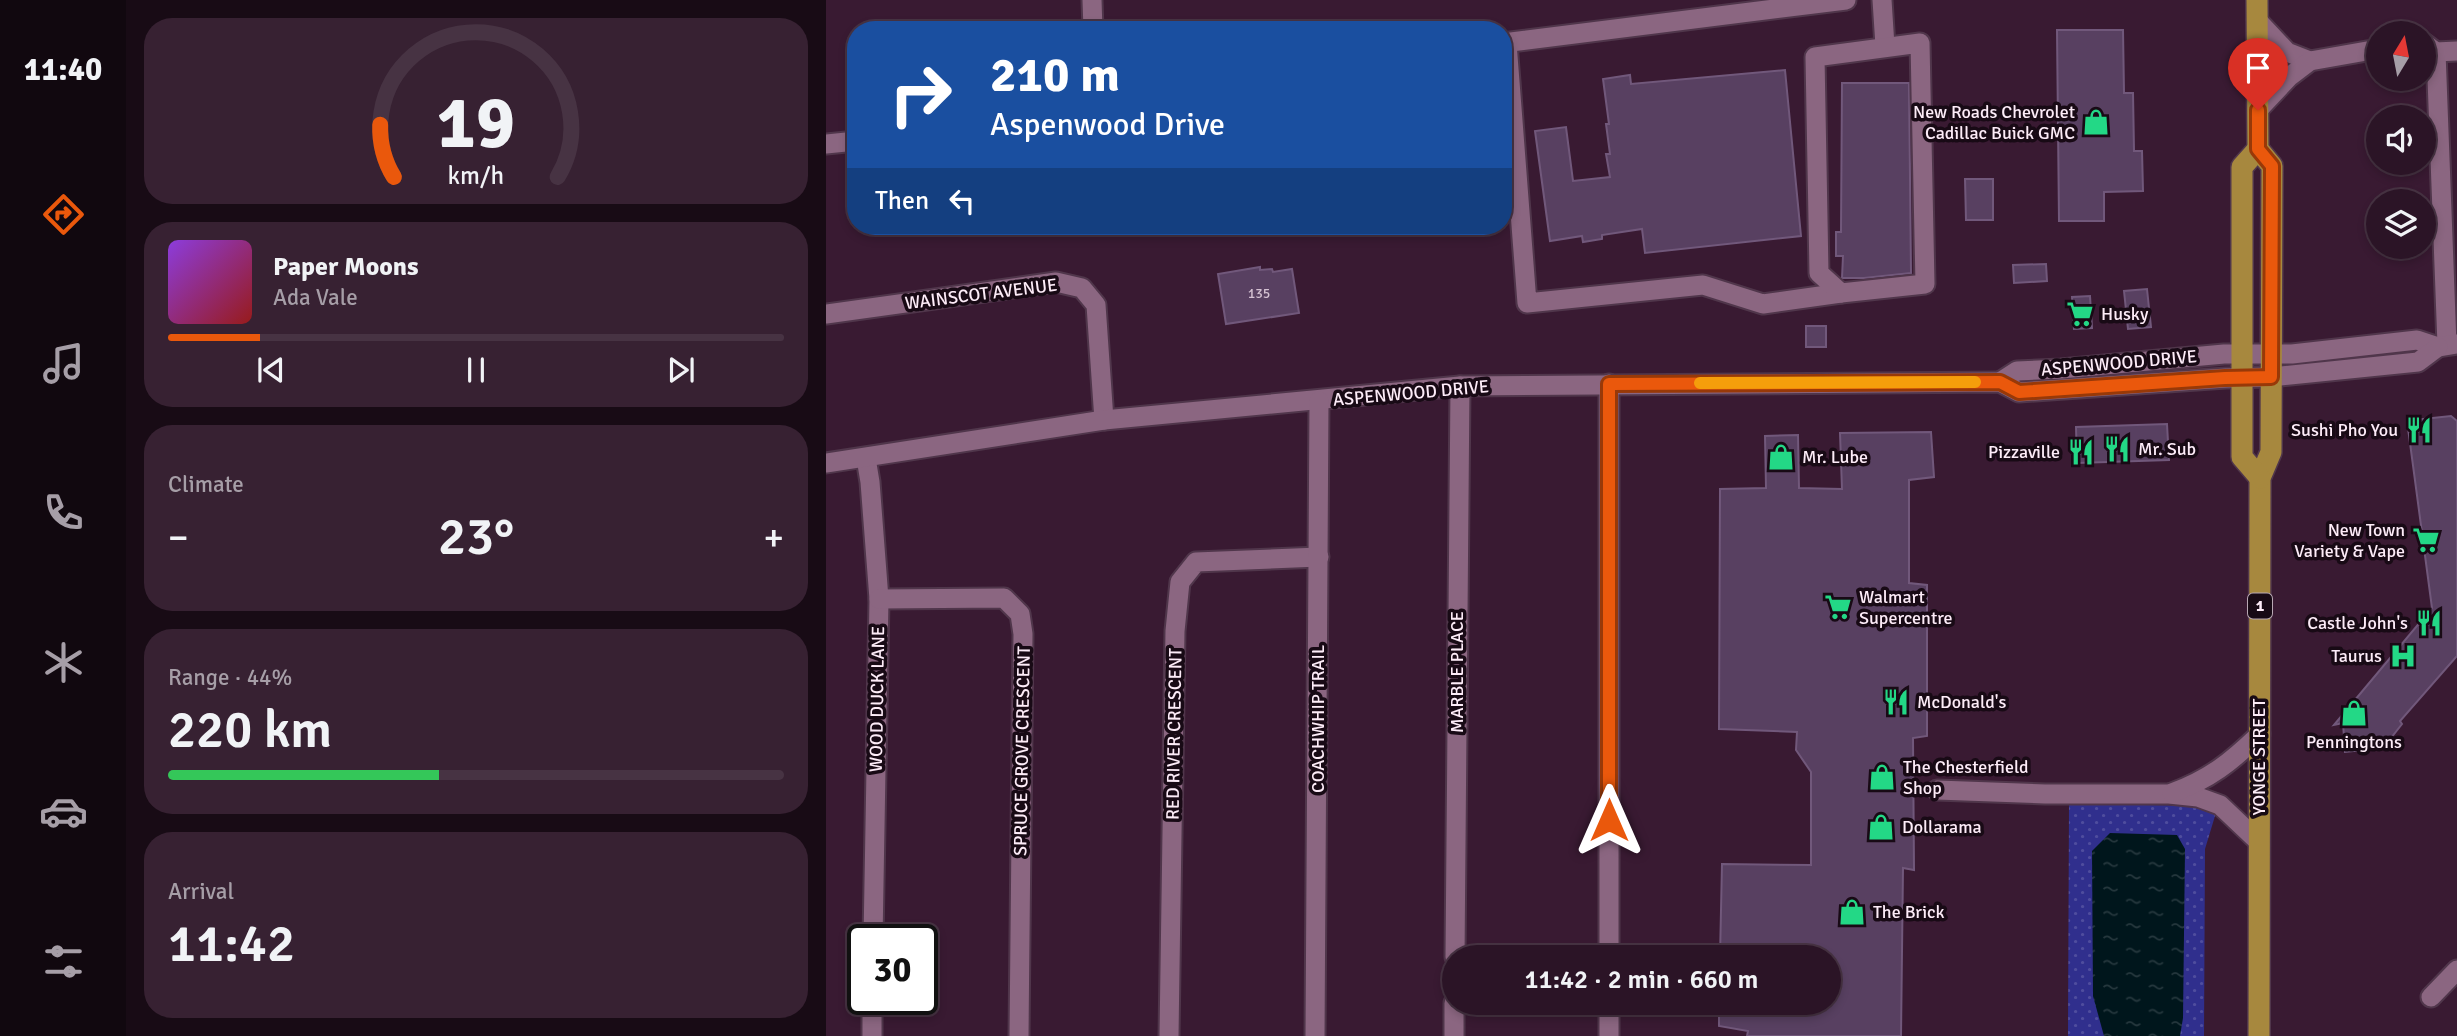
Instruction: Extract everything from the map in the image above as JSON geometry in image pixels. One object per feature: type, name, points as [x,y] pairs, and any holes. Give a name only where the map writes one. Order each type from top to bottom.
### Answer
[{"type":"main road","name":"YONGE STREET","points":[[2257,10],[2258,149],[2272,166],[2271,452],[2260,478],[2259,1036]]},
{"type":"main road","name":"YONGE STREET","points":[[2258,149],[2242,167],[2242,457],[2260,478]]},
{"type":"street","points":[[1092,0],[1093,21]]},
{"type":"street","points":[[1512,42],[1846,0]]},
{"type":"street","points":[[1882,0],[1885,46]]},
{"type":"street","points":[[2257,10],[2287,52],[2310,61]]},
{"type":"street","points":[[1512,126],[1527,303],[1703,285],[1763,304],[1925,284],[1920,43],[1815,57],[1819,273],[1841,293]]},
{"type":"street","points":[[2436,49],[2457,51]]},
{"type":"street","points":[[2258,110],[2289,77],[2310,61],[2366,52]]},
{"type":"street","points":[[2432,91],[2447,345]]},
{"type":"street","points":[[826,144],[847,142]]},
{"type":"street","name":"WAINSCOT AVENUE","points":[[826,314],[1056,282],[1082,288],[1096,305],[1104,420]]},
{"type":"street","name":"ASPENWOOD DRIVE","points":[[2000,382],[2017,371],[2242,353],[2292,354],[2417,340],[2447,345]]},
{"type":"street","name":"ASPENWOOD DRIVE","points":[[826,463],[1104,420],[1460,386],[2000,382],[2019,392],[2271,377],[2418,362],[2447,345]]},
{"type":"street","points":[[1609,384],[1609,945]]},
{"type":"street","name":"MARBLE PLACE","points":[[1455,945],[1460,386]]},
{"type":"street","name":"COACHWHIP TRAIL","points":[[1315,1036],[1319,401]]},
{"type":"street","name":"WOOD DUCK LANE","points":[[866,458],[879,599],[873,924]]},
{"type":"street","name":"RED RIVER CRESCENT","points":[[1169,1036],[1175,631],[1180,582],[1196,562],[1319,557]]},
{"type":"street","name":"SPRUCE GROVE CRESCENT","points":[[879,599],[1004,597],[1020,614],[1023,634],[1019,1036]]},
{"type":"street","points":[[2169,794],[2199,783],[2236,757],[2260,734]]},
{"type":"street","points":[[1937,790],[2045,794],[2169,794],[2198,797],[2220,805],[2259,842]]},
{"type":"street","points":[[2431,997],[2457,970]]},
{"type":"street","points":[[872,1036],[873,1015]]},
{"type":"street","points":[[1454,1015],[1454,1036]]},
{"type":"street","points":[[1609,1015],[1609,1036]]},
{"type":"shaded area","points":[[2069,804],[2218,806],[2205,849],[2204,1036],[2068,1036]]},
{"type":"water","points":[[2110,833],[2177,835],[2185,849],[2183,1018],[2180,1036],[2104,1036],[2093,996],[2092,851]]},
{"type":"building","name":"New Roads Chevrolet Cadillac Buick GMC","points":[[2057,30],[2123,30],[2124,93],[2133,93],[2134,151],[2142,151],[2143,191],[2104,192],[2104,221],[2059,221]]},
{"type":"building","points":[[1785,70],[1801,236],[1645,253],[1642,229],[1602,235],[1602,239],[1583,242],[1582,236],[1550,241],[1535,131],[1566,127],[1573,181],[1610,177],[1606,154],[1610,154],[1606,124],[1609,124],[1603,79],[1630,75],[1631,84]]},
{"type":"building","points":[[1842,83],[1909,83],[1911,273],[1842,278],[1843,256],[1836,256],[1836,232],[1841,232]]},
{"type":"building","points":[[1965,179],[1993,179],[1993,220],[1966,220]]},
{"type":"building","points":[[2046,264],[2047,281],[2014,283],[2013,265]]},
{"type":"building","points":[[1260,267],[1260,270],[1272,269],[1273,272],[1292,269],[1299,313],[1226,324],[1218,274]]},
{"type":"building","points":[[2147,289],[2151,327],[2128,329],[2124,291]]},
{"type":"building","points":[[2090,296],[2092,328],[2074,329],[2072,297]]},
{"type":"building","points":[[1806,326],[1826,326],[1826,347],[1806,347]]},
{"type":"building","points":[[2451,416],[2457,421],[2457,656],[2400,721],[2402,724],[2383,748],[2345,752],[2343,723],[2334,725],[2432,608],[2408,428],[2414,420]]},
{"type":"building","points":[[2167,424],[2169,460],[2077,463],[2076,427]]},
{"type":"building","points":[[1931,432],[1934,477],[1909,480],[1909,583],[1927,585],[1927,736],[1913,738],[1914,870],[1903,868],[1901,1036],[1747,1036],[1748,1031],[1719,1026],[1719,1015],[1841,1015],[1841,945],[1720,945],[1722,864],[1811,865],[1811,772],[1796,750],[1797,732],[1719,729],[1720,489],[1766,488],[1765,436],[1798,435],[1799,488],[1842,489],[1840,433]]},
{"type":"slow traffic","points":[[1700,383],[1975,382]]},
{"type":"place","name":"New Roads Chevrolet Cadillac Buick GMC","points":[[2096,122]]},
{"type":"place","name":"Husky","points":[[2080,314]]},
{"type":"place","name":"Sushi Pho You","points":[[2419,430]]},
{"type":"place","name":"Mr. Sub","points":[[2117,449]]},
{"type":"place","name":"Pizzaville","points":[[2081,452]]},
{"type":"place","name":"Mr. Lube","points":[[1781,457]]},
{"type":"place","name":"New Town Variety & Vape","points":[[2426,540]]},
{"type":"place","name":"Walmart Supercentre","points":[[1838,607]]},
{"type":"place","name":"Castle John's","points":[[2429,623]]},
{"type":"place","name":"Taurus","points":[[2403,656]]},
{"type":"place","name":"McDonald's","points":[[1896,702]]},
{"type":"place","name":"Penningtons","points":[[2354,713]]},
{"type":"place","name":"The Chesterfield Shop","points":[[1882,777]]},
{"type":"place","name":"Dollarama","points":[[1881,827]]},
{"type":"place","name":"The Brick","points":[[1852,912]]},
{"type":"route","points":[[1609,820],[1609,384],[2000,382],[2019,392],[2271,377],[2272,166],[2258,149],[2258,110]]}]
